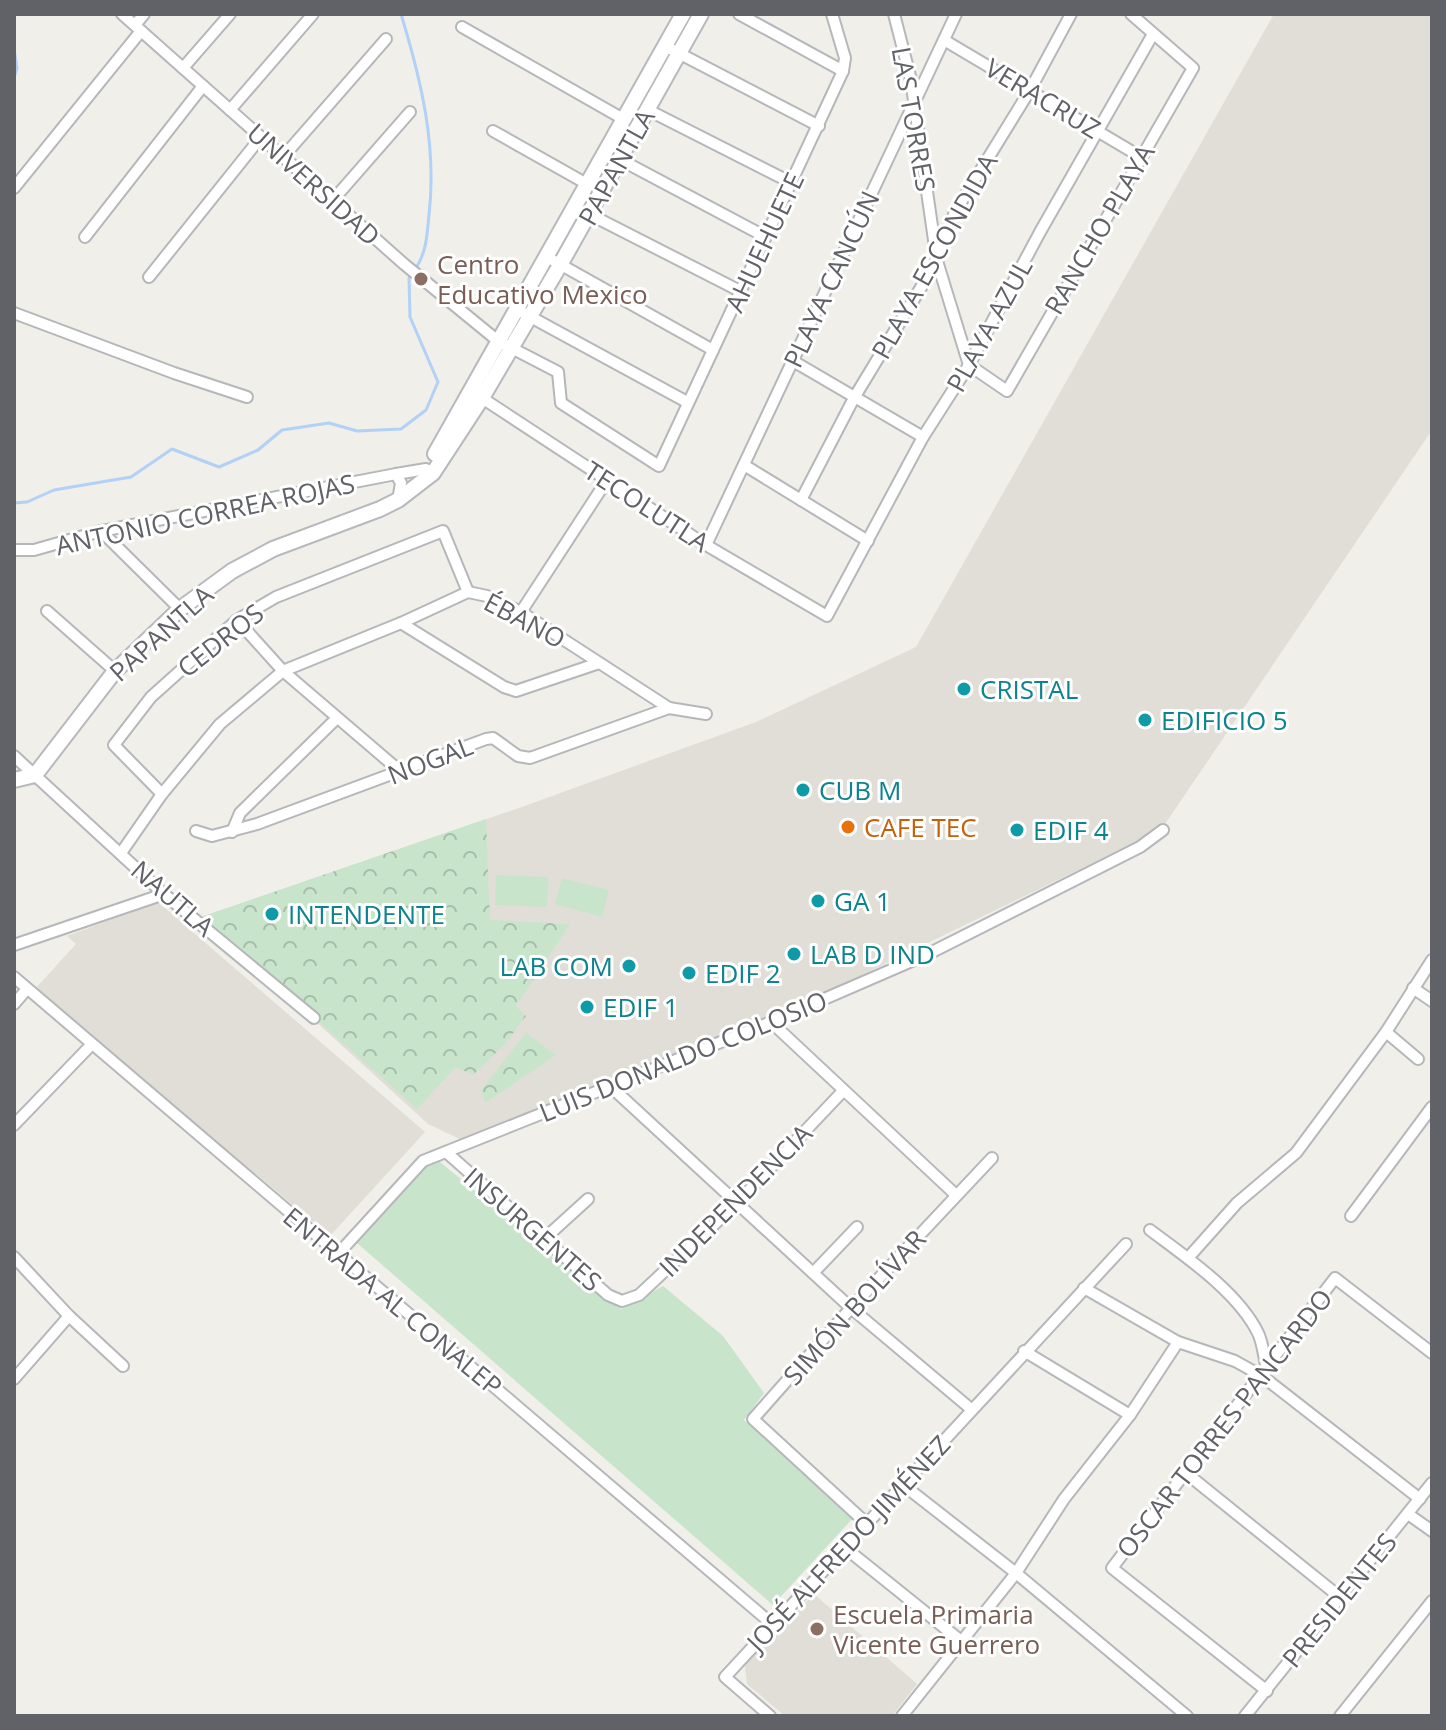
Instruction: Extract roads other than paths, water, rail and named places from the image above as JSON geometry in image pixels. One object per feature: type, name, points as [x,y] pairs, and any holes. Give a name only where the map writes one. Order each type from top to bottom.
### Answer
[{"type":"street","name":"UNIVERSIDAD","points":[[122,14],[404,264],[504,344],[558,372],[561,403],[659,466]]},
{"type":"street","points":[[14,188],[138,28],[144,14]]},
{"type":"street","points":[[183,68],[230,14]]},
{"type":"street","points":[[230,110],[313,14]]},
{"type":"street","name":"PAPANTLA","points":[[554,261],[587,184],[683,14]]},
{"type":"street","name":"PAPANTLA","points":[[35,775],[115,671],[180,609],[232,571],[273,549],[349,522],[398,500],[428,474],[554,261],[589,214],[701,14]]},
{"type":"street","points":[[739,14],[843,71],[845,58],[832,14]]},
{"type":"street","name":"LAS TORRES","points":[[894,14],[915,102],[937,261],[969,365]]},
{"type":"street","name":"PLAYA CANCÚN","points":[[706,545],[956,14]]},
{"type":"street","name":"PLAYA ESCONDIDA","points":[[801,500],[854,398],[937,261],[955,212],[1030,90],[1071,14]]},
{"type":"street","points":[[1131,14],[1153,34]]},
{"type":"street","points":[[462,27],[625,120]]},
{"type":"street","name":"RANCHO PLAYA","points":[[969,365],[1007,391],[1193,68],[1153,34]]},
{"type":"street","name":"PLAYA AZUL","points":[[827,616],[923,437],[969,365],[1040,232],[1153,34]]},
{"type":"street","points":[[283,157],[386,39]]},
{"type":"street","name":"VERACRUZ","points":[[944,40],[1141,157]]},
{"type":"street","points":[[665,46],[819,126]]},
{"type":"street","name":"AHUEHUETE","points":[[659,466],[843,71]]},
{"type":"street","points":[[85,237],[203,86]]},
{"type":"street","points":[[648,110],[792,183]]},
{"type":"street","points":[[333,200],[410,112]]},
{"type":"street","points":[[493,131],[587,184]]},
{"type":"street","points":[[149,277],[261,137]]},
{"type":"street","points":[[619,159],[764,236]]},
{"type":"street","points":[[589,214],[740,291]]},
{"type":"street","points":[[554,261],[713,350]]},
{"type":"street","points":[[522,313],[687,402]]},
{"type":"street","points":[[16,314],[247,397]]},
{"type":"street","points":[[793,361],[923,437]]},
{"type":"street","name":"TECOLUTLA","points":[[476,395],[706,545],[827,616]]},
{"type":"street","points":[[744,465],[868,541]]},
{"type":"street","points":[[396,474],[401,483],[398,500]]},
{"type":"street","name":"ANTONIO CORREA ROJAS","points":[[14,550],[34,550],[101,531],[396,474],[428,474]]},
{"type":"street","points":[[521,612],[607,480]]},
{"type":"street","points":[[101,531],[180,609]]},
{"type":"street","name":"CEDROS","points":[[162,794],[114,745],[151,697],[237,620],[276,597],[443,531],[468,592]]},
{"type":"street","name":"ÉBANO","points":[[121,853],[162,794],[220,724],[283,671],[468,592],[487,596],[521,612],[669,708]]},
{"type":"street","points":[[47,611],[115,671]]},
{"type":"street","points":[[237,620],[283,671],[401,772]]},
{"type":"street","points":[[401,623],[504,687],[516,691],[599,663]]},
{"type":"street","name":"NOGAL","points":[[196,831],[212,836],[232,832],[493,738],[518,756],[530,758],[669,708],[706,714]]},
{"type":"street","points":[[232,832],[240,813],[337,718]]},
{"type":"street","name":"NAUTLA","points":[[14,756],[164,894],[314,1018]]},
{"type":"street","points":[[14,780],[35,775]]},
{"type":"street","name":"LUIS DONALDO COLOSIO","points":[[338,1254],[423,1161],[771,1022],[928,954],[1140,847],[1163,830]]},
{"type":"street","points":[[14,945],[164,894]]},
{"type":"street","points":[[1188,1258],[1237,1203],[1296,1153],[1386,1032],[1432,960]]},
{"type":"street","name":"ENTRADA AL CONALEP","points":[[14,977],[772,1624]]},
{"type":"street","points":[[1413,988],[1432,1001]]},
{"type":"street","points":[[14,1004],[27,989]]},
{"type":"street","points":[[771,1022],[956,1195]]},
{"type":"street","points":[[1386,1032],[1418,1059]]},
{"type":"street","points":[[14,1125],[92,1044]]},
{"type":"street","points":[[610,1086],[851,1308],[971,1409]]},
{"type":"street","name":"INDEPENDENCIA","points":[[622,1301],[639,1295],[737,1203],[843,1091]]},
{"type":"street","points":[[1351,1216],[1432,1107]]},
{"type":"street","name":"INSURGENTES","points":[[446,1152],[608,1295],[622,1301]]},
{"type":"street","name":"SIMÓN BOLÍVAR","points":[[866,1523],[753,1419],[851,1308],[992,1158]]},
{"type":"street","points":[[544,1239],[588,1199]]},
{"type":"street","points":[[813,1273],[857,1227]]},
{"type":"street","points":[[1150,1230],[1188,1258],[1236,1301],[1258,1333],[1265,1372]]},
{"type":"street","name":"JOSÉ ALFREDO JIMÉNEZ","points":[[767,1715],[725,1677],[1126,1244]]},
{"type":"street","points":[[14,1257],[69,1316],[123,1366]]},
{"type":"street","name":"OSCAR TORRES PANCARDO","points":[[1267,1691],[1112,1568],[1335,1278],[1432,1353]]},
{"type":"street","points":[[1084,1288],[1178,1342],[1265,1372],[1420,1499]]},
{"type":"street","points":[[14,1379],[69,1316]]},
{"type":"street","points":[[902,1716],[1016,1573],[1064,1499],[1130,1415],[1178,1342]]},
{"type":"street","points":[[1024,1351],[1130,1415]]},
{"type":"street","points":[[1186,1473],[1341,1598]]},
{"type":"street","name":"PRESIDENTES","points":[[1245,1716],[1432,1483]]},
{"type":"street","points":[[902,1484],[1016,1573],[1187,1716]]},
{"type":"street","points":[[1408,1514],[1432,1531]]},
{"type":"street","points":[[844,1547],[961,1641]]},
{"type":"street","points":[[1340,1716],[1432,1601]]},
{"type":"waterway","points":[[401,14],[421,88],[431,163],[427,236],[416,268]]},
{"type":"waterway","points":[[14,49],[17,68],[14,78]]},
{"type":"waterway","points":[[14,503],[27,502],[54,490],[131,477],[172,449],[219,467],[258,450],[282,430],[329,423],[357,431],[401,429],[426,410],[438,382],[410,317],[409,278],[412,274]]},
{"type":"place","name":"Centro Educativo Mexico","points":[[421,279]]},
{"type":"place","name":"CRISTAL","points":[[964,689]]},
{"type":"place","name":"EDIFICIO 5","points":[[1145,720]]},
{"type":"place","name":"CUB M","points":[[803,790]]},
{"type":"place","name":"CAFE TEC","points":[[848,827]]},
{"type":"place","name":"EDIF 4","points":[[1017,830]]},
{"type":"place","name":"GA 1","points":[[818,901]]},
{"type":"place","name":"INTENDENTE","points":[[272,914]]},
{"type":"place","name":"LAB D IND","points":[[794,954]]},
{"type":"place","name":"LAB COM","points":[[629,966]]},
{"type":"place","name":"EDIF 2","points":[[689,973]]},
{"type":"place","name":"EDIF 1","points":[[587,1007]]},
{"type":"place","name":"Escuela Primaria Vicente Guerrero","points":[[817,1629]]}]
